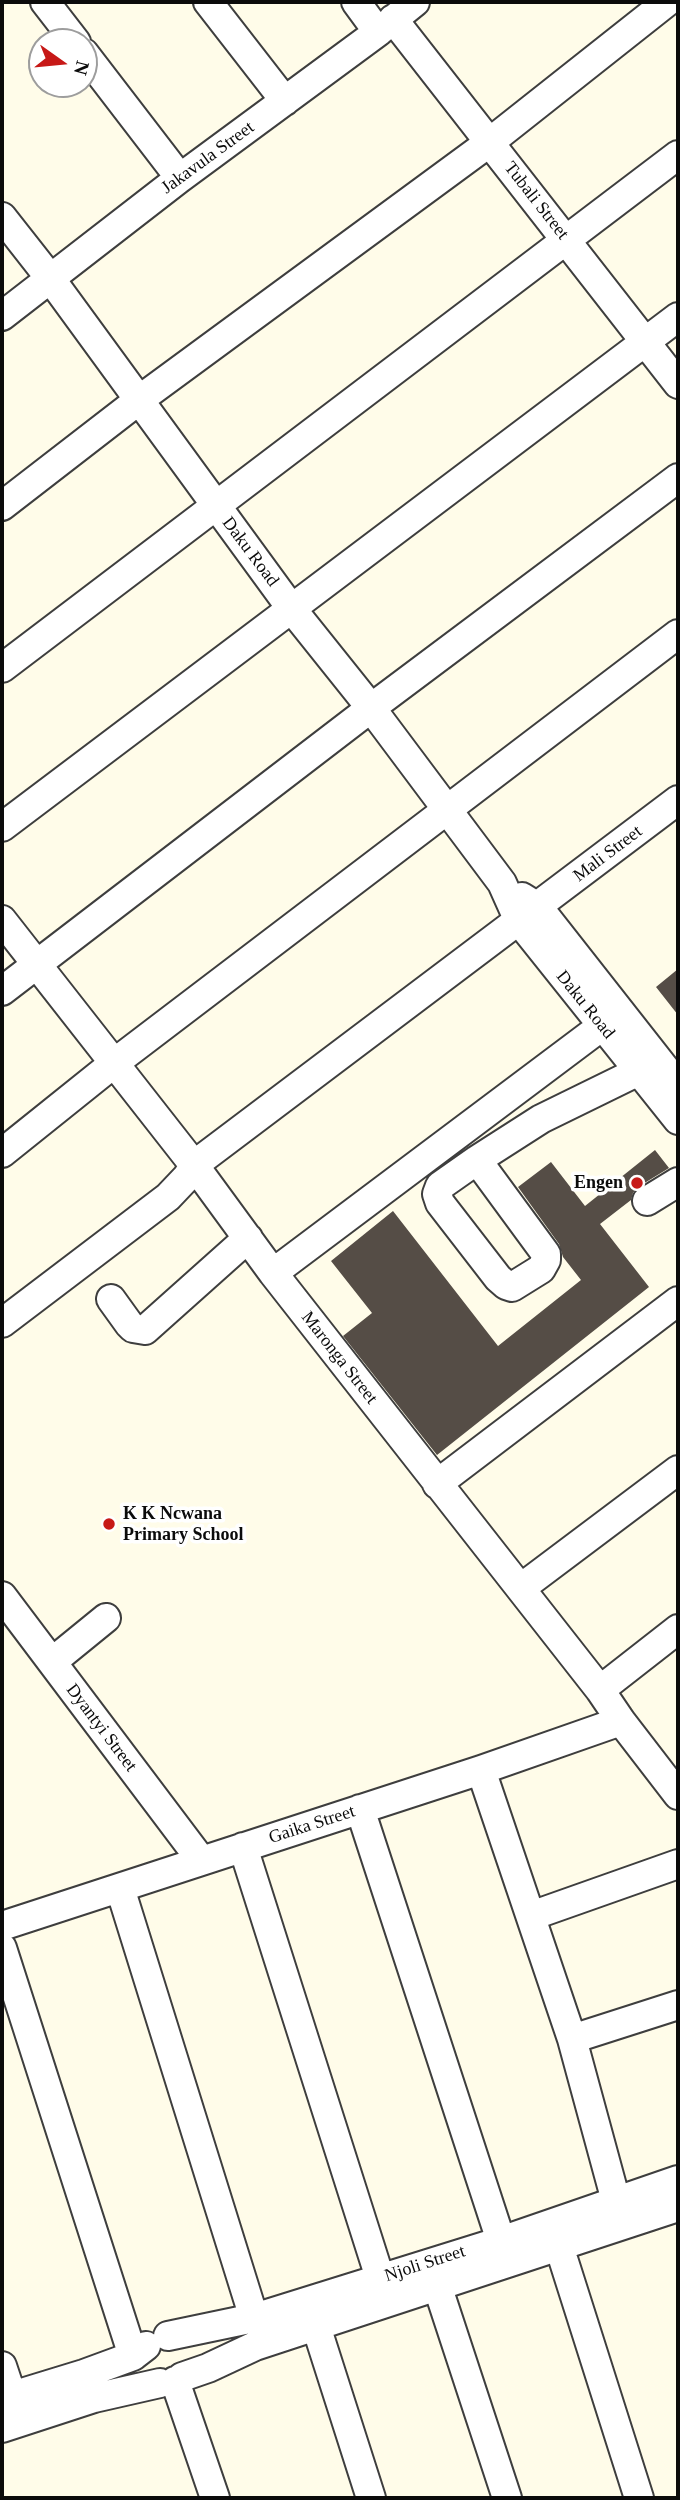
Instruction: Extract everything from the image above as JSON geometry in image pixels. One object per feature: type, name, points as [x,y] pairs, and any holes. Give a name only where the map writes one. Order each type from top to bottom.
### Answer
[{"type":"street","points":[[45,2],[65,28]]},
{"type":"street","points":[[208,2],[285,101]]},
{"type":"street","name":"Tubali Street","points":[[356,2],[385,26],[490,142],[678,384]]},
{"type":"street","name":"Jakavula Street","points":[[2,316],[180,178],[415,2]]},
{"type":"street","points":[[2,506],[139,400],[490,142],[667,2]]},
{"type":"street","points":[[98,71],[180,178]]},
{"type":"street","points":[[2,668],[678,155]]},
{"type":"street","name":"Daku Road","points":[[2,217],[50,278],[291,608],[371,708],[502,883],[647,1064],[678,1120]]},
{"type":"street","points":[[2,827],[678,317]]},
{"type":"street","points":[[2,991],[371,708],[678,478]]},
{"type":"street","points":[[2,1153],[113,1064],[678,635]]},
{"type":"street","name":"Mali Street","points":[[2,1322],[168,1197],[187,1177],[194,1165],[678,800]]},
{"type":"street","name":"Daku Road","points":[[528,914],[602,1026],[678,1086]]},
{"type":"street","name":"Maronga Street","points":[[2,920],[677,1791]]},
{"type":"street","points":[[273,1273],[602,1026]]},
{"type":"street","points":[[478,1160],[541,1119],[647,1064]]},
{"type":"street","points":[[647,1201],[678,1182]]},
{"type":"street","points":[[111,1298],[133,1328],[145,1330],[248,1238]]},
{"type":"street","points":[[437,1484],[678,1301]]},
{"type":"street","points":[[521,1588],[678,1470]]},
{"type":"street","name":"Dyantyi Street","points":[[2,1596],[201,1860]]},
{"type":"street","points":[[52,1662],[106,1618]]},
{"type":"street","points":[[600,1690],[678,1629]]},
{"type":"street","name":"Gaika Street","points":[[2,1926],[481,1770],[621,1721]]},
{"type":"street","points":[[481,1770],[572,2039],[616,2201]]},
{"type":"street","points":[[360,1809],[501,2241]]},
{"type":"street","points":[[243,1847],[380,2278]]},
{"type":"street","points":[[531,1916],[678,1864]]},
{"type":"street","points":[[120,1888],[254,2318]]},
{"type":"street","points":[[2,1948],[149,2346]]},
{"type":"street","points":[[572,2039],[678,2005]]},
{"type":"street","name":"Njoli Street","points":[[7,2398],[84,2374],[149,2346],[254,2318],[501,2241],[678,2180]]},
{"type":"street","name":"Njoli Street","points":[[2,2428],[94,2398],[172,2380],[208,2368],[255,2346],[678,2207]]},
{"type":"street","points":[[559,2246],[639,2498]]},
{"type":"street","points":[[437,2285],[507,2498]]},
{"type":"street","points":[[316,2326],[371,2498]]},
{"type":"street","points":[[182,2342],[189,2356],[189,2364],[172,2380],[147,2374],[144,2352],[149,2346],[182,2342]]},
{"type":"street","points":[[2,2366],[7,2398]]},
{"type":"street","points":[[172,2380],[215,2498]]},
{"type":"building","points":[[678,969],[678,1015],[656,987]]},
{"type":"building","points":[[655,1150],[669,1168],[638,1187],[631,1200],[600,1224],[649,1287],[437,1455],[343,1336],[372,1313],[331,1261],[393,1211],[498,1346],[581,1280],[518,1187],[551,1162],[585,1206]]},
{"type":"place","name":"Engen","points":[[637,1183]]},
{"type":"place","name":"K K Ncwana Primary School","points":[[109,1524]]}]
